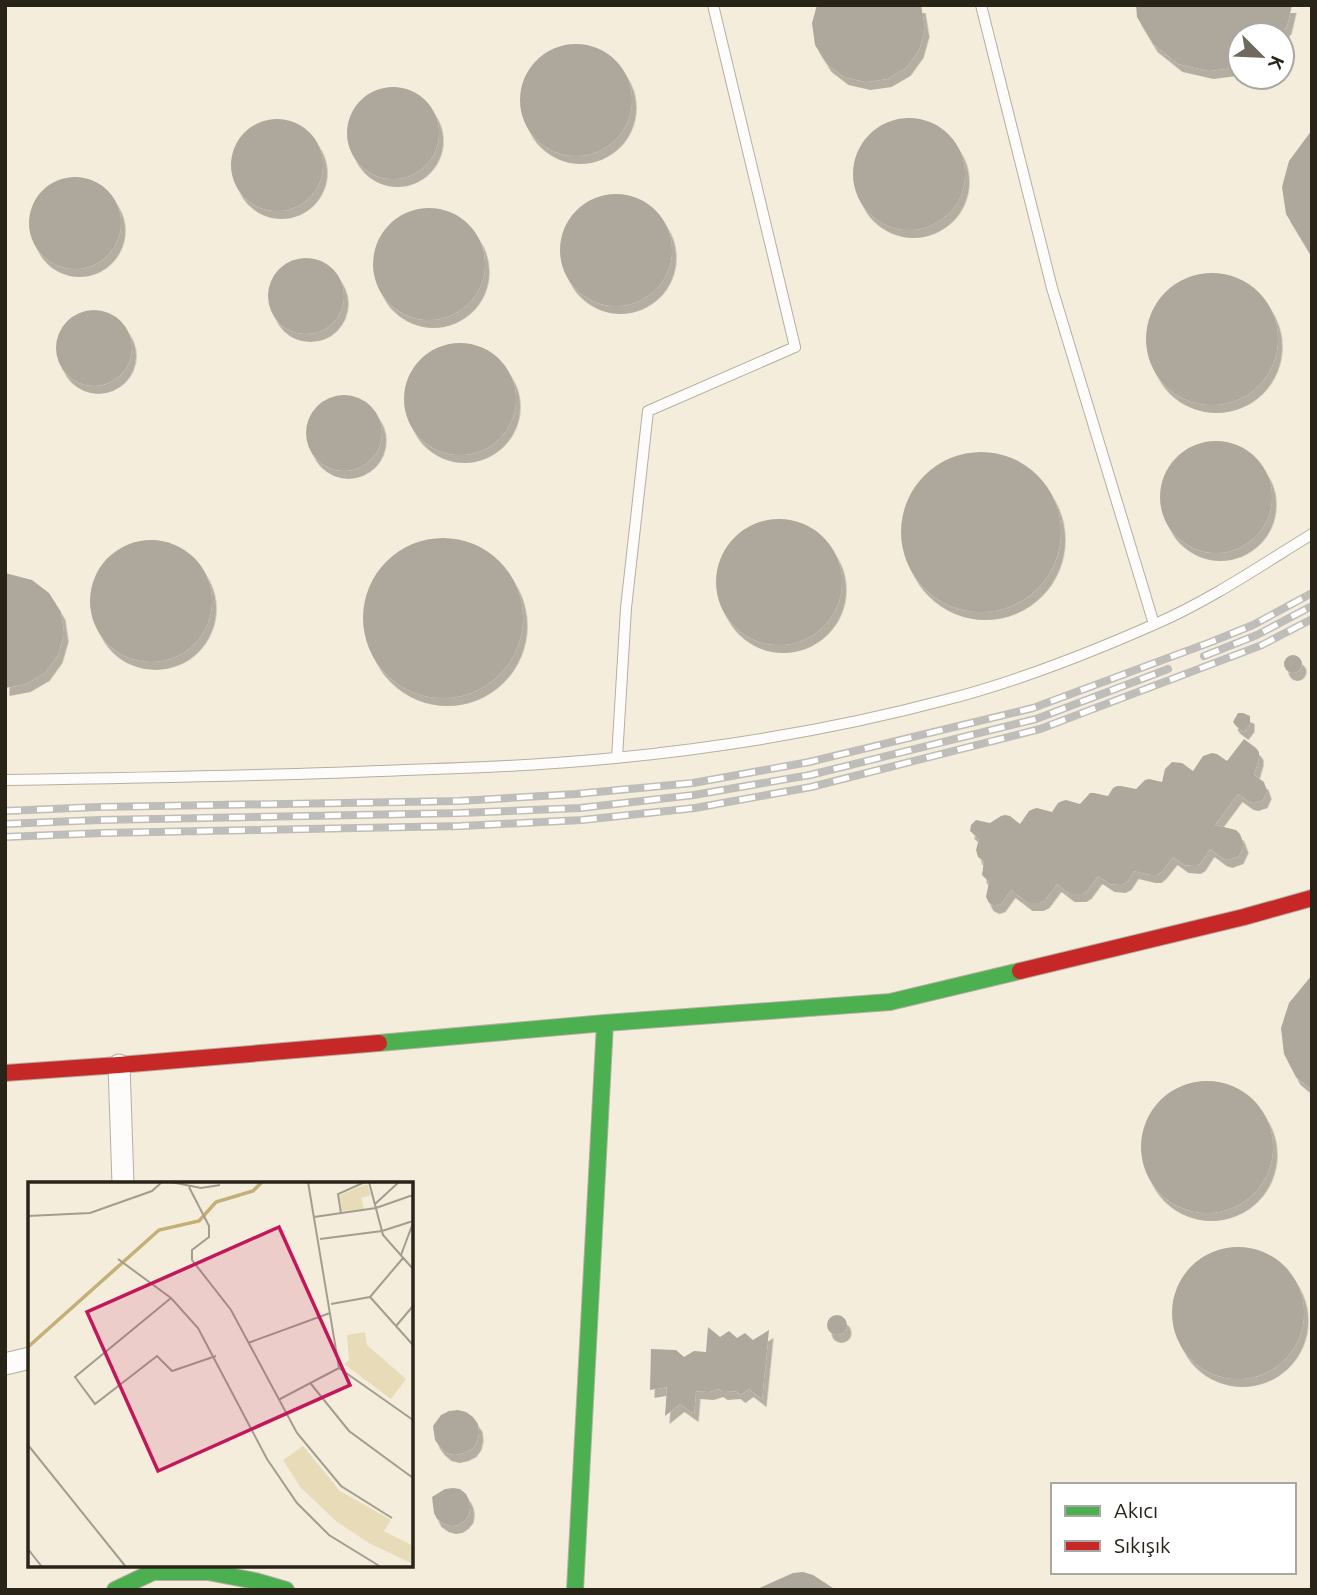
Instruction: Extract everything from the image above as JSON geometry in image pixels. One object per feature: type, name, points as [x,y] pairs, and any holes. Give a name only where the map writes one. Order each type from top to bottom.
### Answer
[{"type":"street","points":[[5,1073],[890,1002],[1244,917],[1312,898]]},
{"type":"street","points":[[575,1590],[605,1023]]},
{"type":"street","points":[[119,1065],[123,1182]]},
{"type":"street","points":[[5,1364],[28,1358]]},
{"type":"street","points":[[115,1590],[154,1576],[208,1572],[286,1590]]},
{"type":"lane","points":[[617,758],[626,608],[648,411],[795,347],[713,5]]},
{"type":"lane","points":[[981,5],[1052,289],[1154,625]]},
{"type":"lane","points":[[5,780],[307,774],[530,765],[617,758],[757,740],[862,720],[953,698],[1035,672],[1154,625],[1207,599],[1312,534]]},
{"type":"building","points":[[817,5],[921,5],[925,29],[919,50],[906,68],[887,79],[866,82],[844,77],[827,64],[815,45],[812,23]]},
{"type":"building","points":[[1136,5],[1292,5],[1288,21],[1226,21],[1226,69],[1209,71],[1178,64],[1153,44],[1137,17]]},
{"type":"building","points":[[576,44],[597,48],[615,61],[628,79],[632,100],[628,121],[615,139],[597,152],[576,156],[555,152],[537,139],[524,121],[520,100],[524,79],[537,61],[555,48]]},
{"type":"building","points":[[393,87],[410,91],[425,101],[435,116],[439,133],[435,150],[425,165],[410,175],[393,179],[376,175],[361,165],[351,150],[347,133],[351,116],[361,101],[376,91]]},
{"type":"building","points":[[909,118],[930,122],[948,135],[961,153],[965,174],[961,195],[948,213],[930,226],[909,230],[888,226],[870,213],[857,195],[853,174],[857,153],[870,135],[888,122]]},
{"type":"building","points":[[277,119],[294,123],[309,133],[319,148],[323,165],[319,182],[309,197],[294,207],[277,211],[260,207],[245,197],[235,182],[231,165],[235,148],[245,133],[260,123]]},
{"type":"building","points":[[1312,130],[1312,257],[1286,214],[1282,187],[1289,161]]},
{"type":"building","points":[[75,177],[92,181],[107,191],[117,206],[121,223],[117,240],[107,255],[92,265],[75,269],[58,265],[43,255],[33,240],[29,223],[33,206],[43,191],[58,181]]},
{"type":"building","points":[[616,194],[637,198],[655,211],[668,229],[672,250],[668,271],[655,289],[637,302],[616,306],[595,302],[577,289],[564,271],[560,250],[564,229],[577,211],[595,198]]},
{"type":"building","points":[[429,208],[450,213],[468,225],[480,243],[485,264],[480,285],[468,303],[450,315],[429,320],[408,315],[390,303],[378,285],[373,264],[378,243],[390,225],[408,213]]},
{"type":"building","points":[[306,258],[320,261],[333,269],[341,282],[344,296],[341,310],[333,323],[320,331],[306,334],[292,331],[279,323],[271,310],[268,296],[271,282],[279,269],[292,261]]},
{"type":"building","points":[[1212,273],[1237,278],[1259,292],[1273,314],[1278,339],[1273,364],[1259,386],[1237,400],[1212,405],[1187,400],[1165,386],[1151,364],[1146,339],[1151,314],[1165,292],[1187,278]]},
{"type":"building","points":[[94,310],[108,313],[121,321],[129,334],[132,348],[129,362],[121,375],[108,383],[94,386],[80,383],[67,375],[59,362],[56,348],[59,334],[67,321],[80,313]]},
{"type":"building","points":[[460,343],[481,348],[499,360],[511,378],[516,399],[511,420],[499,438],[481,450],[460,455],[439,450],[421,438],[409,420],[404,399],[409,378],[421,360],[439,348]]},
{"type":"building","points":[[344,395],[358,398],[371,406],[379,419],[382,433],[379,447],[371,460],[358,468],[344,471],[330,468],[317,460],[309,447],[306,433],[309,419],[317,406],[330,398]]},
{"type":"building","points":[[1216,441],[1237,445],[1255,458],[1268,476],[1272,497],[1268,518],[1255,536],[1237,549],[1216,553],[1195,549],[1177,536],[1164,518],[1160,497],[1164,476],[1177,458],[1195,445]]},
{"type":"building","points":[[981,452],[1012,458],[1038,475],[1055,501],[1061,532],[1055,563],[1038,589],[1012,606],[981,612],[950,606],[924,589],[907,563],[901,532],[907,501],[924,475],[950,458]]},
{"type":"building","points":[[779,519],[803,524],[824,537],[837,558],[842,582],[837,606],[824,627],[803,640],[779,645],[755,640],[734,627],[721,606],[716,582],[721,558],[734,537],[755,524]]},
{"type":"building","points":[[443,538],[474,544],[500,561],[517,587],[523,618],[517,649],[500,675],[474,692],[443,698],[412,692],[386,675],[369,649],[363,618],[369,587],[386,561],[412,544]]},
{"type":"building","points":[[151,540],[174,545],[194,558],[207,578],[212,601],[207,624],[194,644],[174,657],[151,662],[128,657],[108,644],[95,624],[90,601],[95,578],[108,558],[128,545]]},
{"type":"building","points":[[5,573],[32,580],[49,593],[61,612],[64,634],[58,655],[45,673],[26,684],[5,688]]},
{"type":"building","points":[[1293,655],[1299,658],[1302,664],[1299,670],[1293,673],[1287,670],[1284,664],[1287,658]]},
{"type":"building","points":[[1238,713],[1250,716],[1250,724],[1244,732],[1233,722]]},
{"type":"building","points":[[1244,739],[1259,752],[1254,775],[1264,782],[1267,791],[1263,800],[1254,803],[1238,794],[1215,825],[1236,830],[1240,834],[1244,845],[1239,856],[1228,860],[1210,849],[1196,866],[1184,865],[1173,857],[1157,875],[1134,871],[1127,882],[1121,885],[1110,884],[1098,876],[1082,894],[1070,894],[1057,884],[1045,900],[1039,903],[1028,903],[1011,890],[1001,904],[995,906],[989,903],[986,897],[989,882],[982,875],[984,861],[978,857],[976,850],[979,839],[970,831],[976,820],[990,823],[1005,815],[1020,824],[1033,809],[1052,812],[1058,803],[1066,800],[1080,804],[1090,793],[1108,796],[1117,786],[1136,789],[1145,780],[1162,782],[1165,769],[1172,762],[1182,763],[1193,771],[1203,756],[1212,753],[1227,761]]},
{"type":"building","points":[[1312,975],[1312,1090],[1296,1077],[1284,1054],[1281,1028],[1289,1003]]},
{"type":"building","points":[[1207,1081],[1232,1086],[1254,1100],[1268,1122],[1273,1147],[1268,1172],[1254,1194],[1232,1208],[1207,1213],[1182,1208],[1160,1194],[1146,1172],[1141,1147],[1146,1122],[1160,1100],[1182,1086]]},
{"type":"building","points":[[1238,1247],[1263,1252],[1285,1266],[1299,1288],[1304,1313],[1299,1338],[1285,1360],[1263,1374],[1238,1379],[1213,1374],[1191,1360],[1177,1338],[1172,1313],[1177,1288],[1191,1266],[1213,1252]]},
{"type":"building","points":[[833,1315],[841,1315],[847,1325],[841,1335],[833,1335],[827,1329],[827,1321]]},
{"type":"building","points":[[708,1327],[720,1337],[729,1331],[737,1338],[745,1333],[753,1340],[769,1330],[762,1399],[749,1389],[741,1395],[736,1391],[723,1392],[719,1389],[709,1392],[696,1391],[694,1414],[680,1404],[665,1416],[667,1387],[650,1390],[651,1349],[676,1350],[684,1357],[694,1351],[706,1352]]},
{"type":"building","points":[[458,1410],[473,1417],[478,1424],[479,1433],[472,1449],[455,1455],[440,1447],[435,1440],[433,1426],[441,1415]]},
{"type":"building","points":[[453,1488],[466,1494],[470,1507],[469,1515],[464,1521],[451,1526],[437,1519],[432,1497],[445,1489]]},
{"type":"building","points":[[793,1573],[813,1575],[836,1590],[755,1590]]},
{"type":"railway","points":[[5,811],[459,801],[693,783],[809,762],[1033,708],[1253,625],[1312,593]]},
{"type":"railway","points":[[1204,656],[1257,635],[1312,606]]},
{"type":"railway","points":[[5,837],[461,826],[582,820],[695,808],[811,787],[1040,729],[1262,645],[1312,619]]},
{"type":"railway","points":[[5,824],[580,808],[694,795],[810,775],[1036,719],[1168,669]]},
{"type":"traffic: fast","points":[[379,1043],[890,1002],[1020,971]]},
{"type":"traffic: fast","points":[[575,1590],[605,1023]]},
{"type":"traffic: fast","points":[[115,1590],[153,1572],[208,1572],[286,1590]]},
{"type":"traffic: jam","points":[[1020,971],[1312,898]]},
{"type":"traffic: jam","points":[[5,1073],[379,1043]]}]
